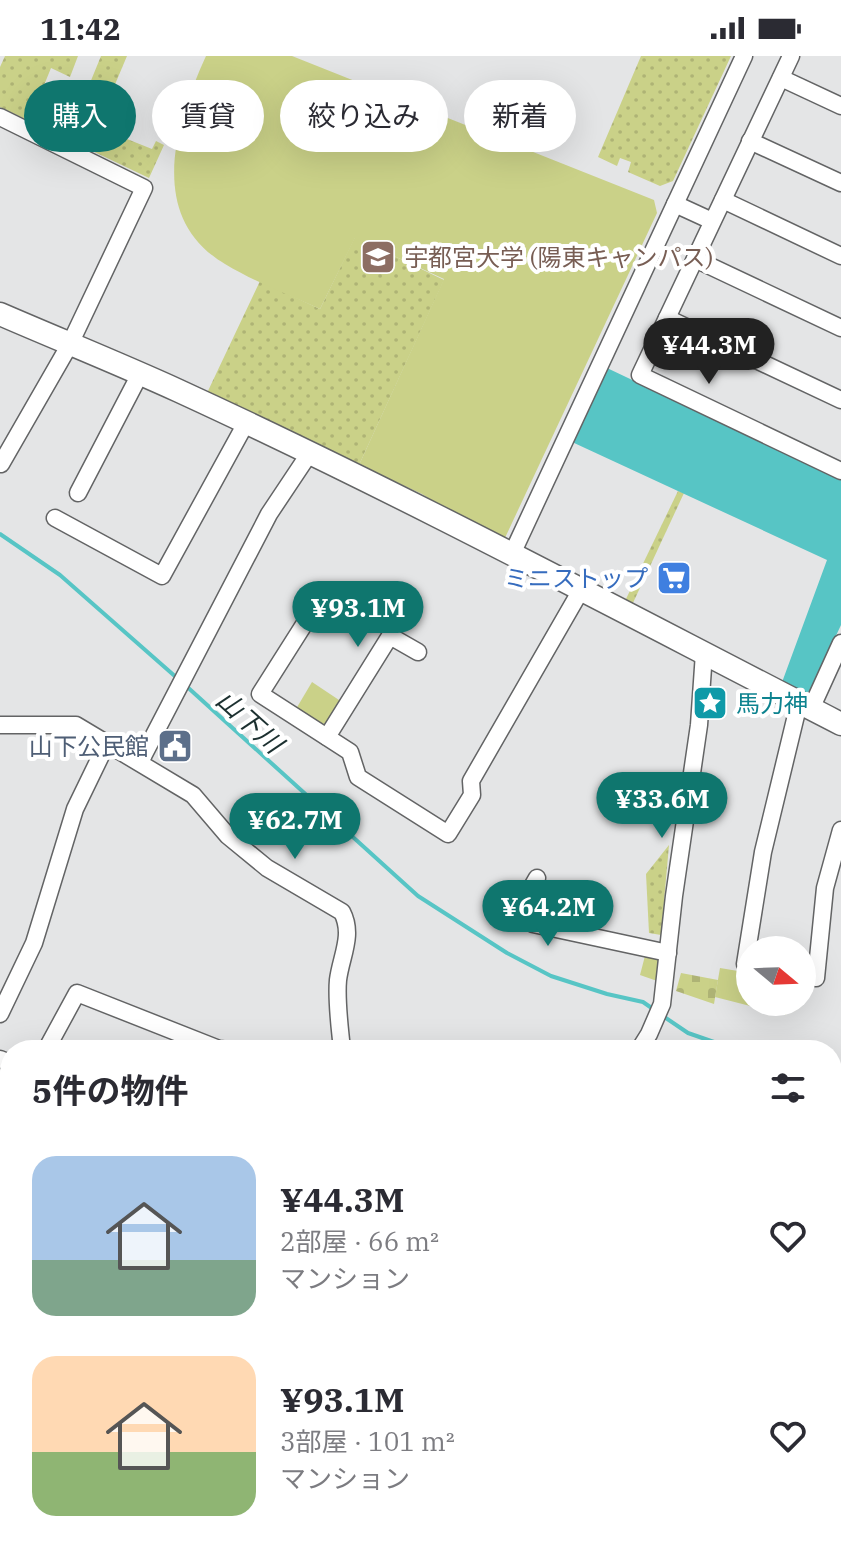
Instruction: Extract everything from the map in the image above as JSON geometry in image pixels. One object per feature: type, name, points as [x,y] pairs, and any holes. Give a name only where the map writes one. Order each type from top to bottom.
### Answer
[{"type":"street","points":[[512,554],[744,56]]},
{"type":"street","points":[[791,56],[640,375],[841,471]]},
{"type":"street","points":[[781,78],[841,106]]},
{"type":"street","points":[[0,117],[144,188],[70,344],[1,464]]},
{"type":"street","points":[[750,141],[841,183]]},
{"type":"street","points":[[723,200],[841,256]]},
{"type":"street","points":[[675,204],[712,221]]},
{"type":"street","points":[[695,259],[841,328]]},
{"type":"street","points":[[0,314],[246,423],[512,554],[841,724]]},
{"type":"street","points":[[667,318],[841,400]]},
{"type":"street","points":[[78,493],[140,374]]},
{"type":"street","points":[[55,518],[162,576],[246,423]]},
{"type":"street","points":[[140,762],[269,514],[309,454]]},
{"type":"street","points":[[305,623],[260,694],[350,752],[358,777],[448,834],[472,795],[471,781],[581,590]]},
{"type":"street","points":[[327,737],[390,636],[418,652]]},
{"type":"street","points":[[750,936],[763,852],[805,706],[841,643]]},
{"type":"street","points":[[645,1040],[662,1004],[699,725],[704,653]]},
{"type":"street","points":[[0,725],[76,725],[193,795],[228,836],[267,868],[342,912],[348,934],[338,982],[341,1040]]},
{"type":"street","points":[[0,1014],[34,943],[75,809],[107,743]]},
{"type":"street","points":[[816,978],[825,888],[841,830]]},
{"type":"street","points":[[537,878],[517,913],[533,924],[668,953]]},
{"type":"street","points":[[822,923],[841,927]]},
{"type":"street","points":[[51,1040],[77,993],[196,1040]]},
{"type":"green space","points":[[5,56],[78,56],[70,77],[51,68],[46,80],[24,80],[24,118],[0,107],[0,67]]},
{"type":"green space","points":[[101,56],[127,56],[117,80],[91,80]]},
{"type":"green space","points":[[206,56],[292,56],[352,80],[280,80],[280,152],[448,152],[448,118],[464,124],[464,152],[533,152],[654,200],[657,213],[504,540],[422,494],[359,465],[444,279],[355,238],[320,309],[225,264],[200,244],[184,221],[176,195],[176,152],[264,152],[264,80],[196,80]]},
{"type":"green space","points":[[641,56],[731,56],[673,181],[660,186],[628,172],[631,162],[620,158],[617,166],[598,157]]},
{"type":"green space","points":[[136,143],[152,149],[152,152],[161,152],[149,178],[94,152],[136,152]]},
{"type":"green space","points":[[355,237],[444,280],[359,465],[207,393],[260,281],[320,309]]},
{"type":"green space","points":[[678,491],[684,493],[632,605],[625,601]]},
{"type":"green space","points":[[312,682],[342,702],[329,723],[321,724],[296,709]]},
{"type":"green space","points":[[669,845],[661,935],[649,933],[646,874]]},
{"type":"green space","points":[[646,952],[657,960],[660,982],[640,975]]},
{"type":"green space","points":[[720,968],[736,971],[736,1002],[715,997]]},
{"type":"green space","points":[[681,973],[718,980],[714,1004],[676,991]]},
{"type":"water","points":[[607,368],[841,479],[841,625],[810,691],[800,695],[781,685],[827,560],[572,442]]},
{"type":"waterway","name":"山下川","points":[[0,534],[60,575],[177,678]]},
{"type":"waterway","name":"山下川","points":[[184,684],[418,896],[507,953],[551,976],[643,1002],[656,1011]]},
{"type":"waterway","name":"山下川","points":[[663,1016],[688,1033],[708,1040]]},
{"type":"place","name":"宇都宮大学 (陽東キャンパス)","points":[[378,257]]},
{"type":"place","name":"ミニストップ","points":[[674,578]]},
{"type":"place","name":"馬力神","points":[[710,703]]},
{"type":"place","name":"山下公民館","points":[[175,746]]}]
